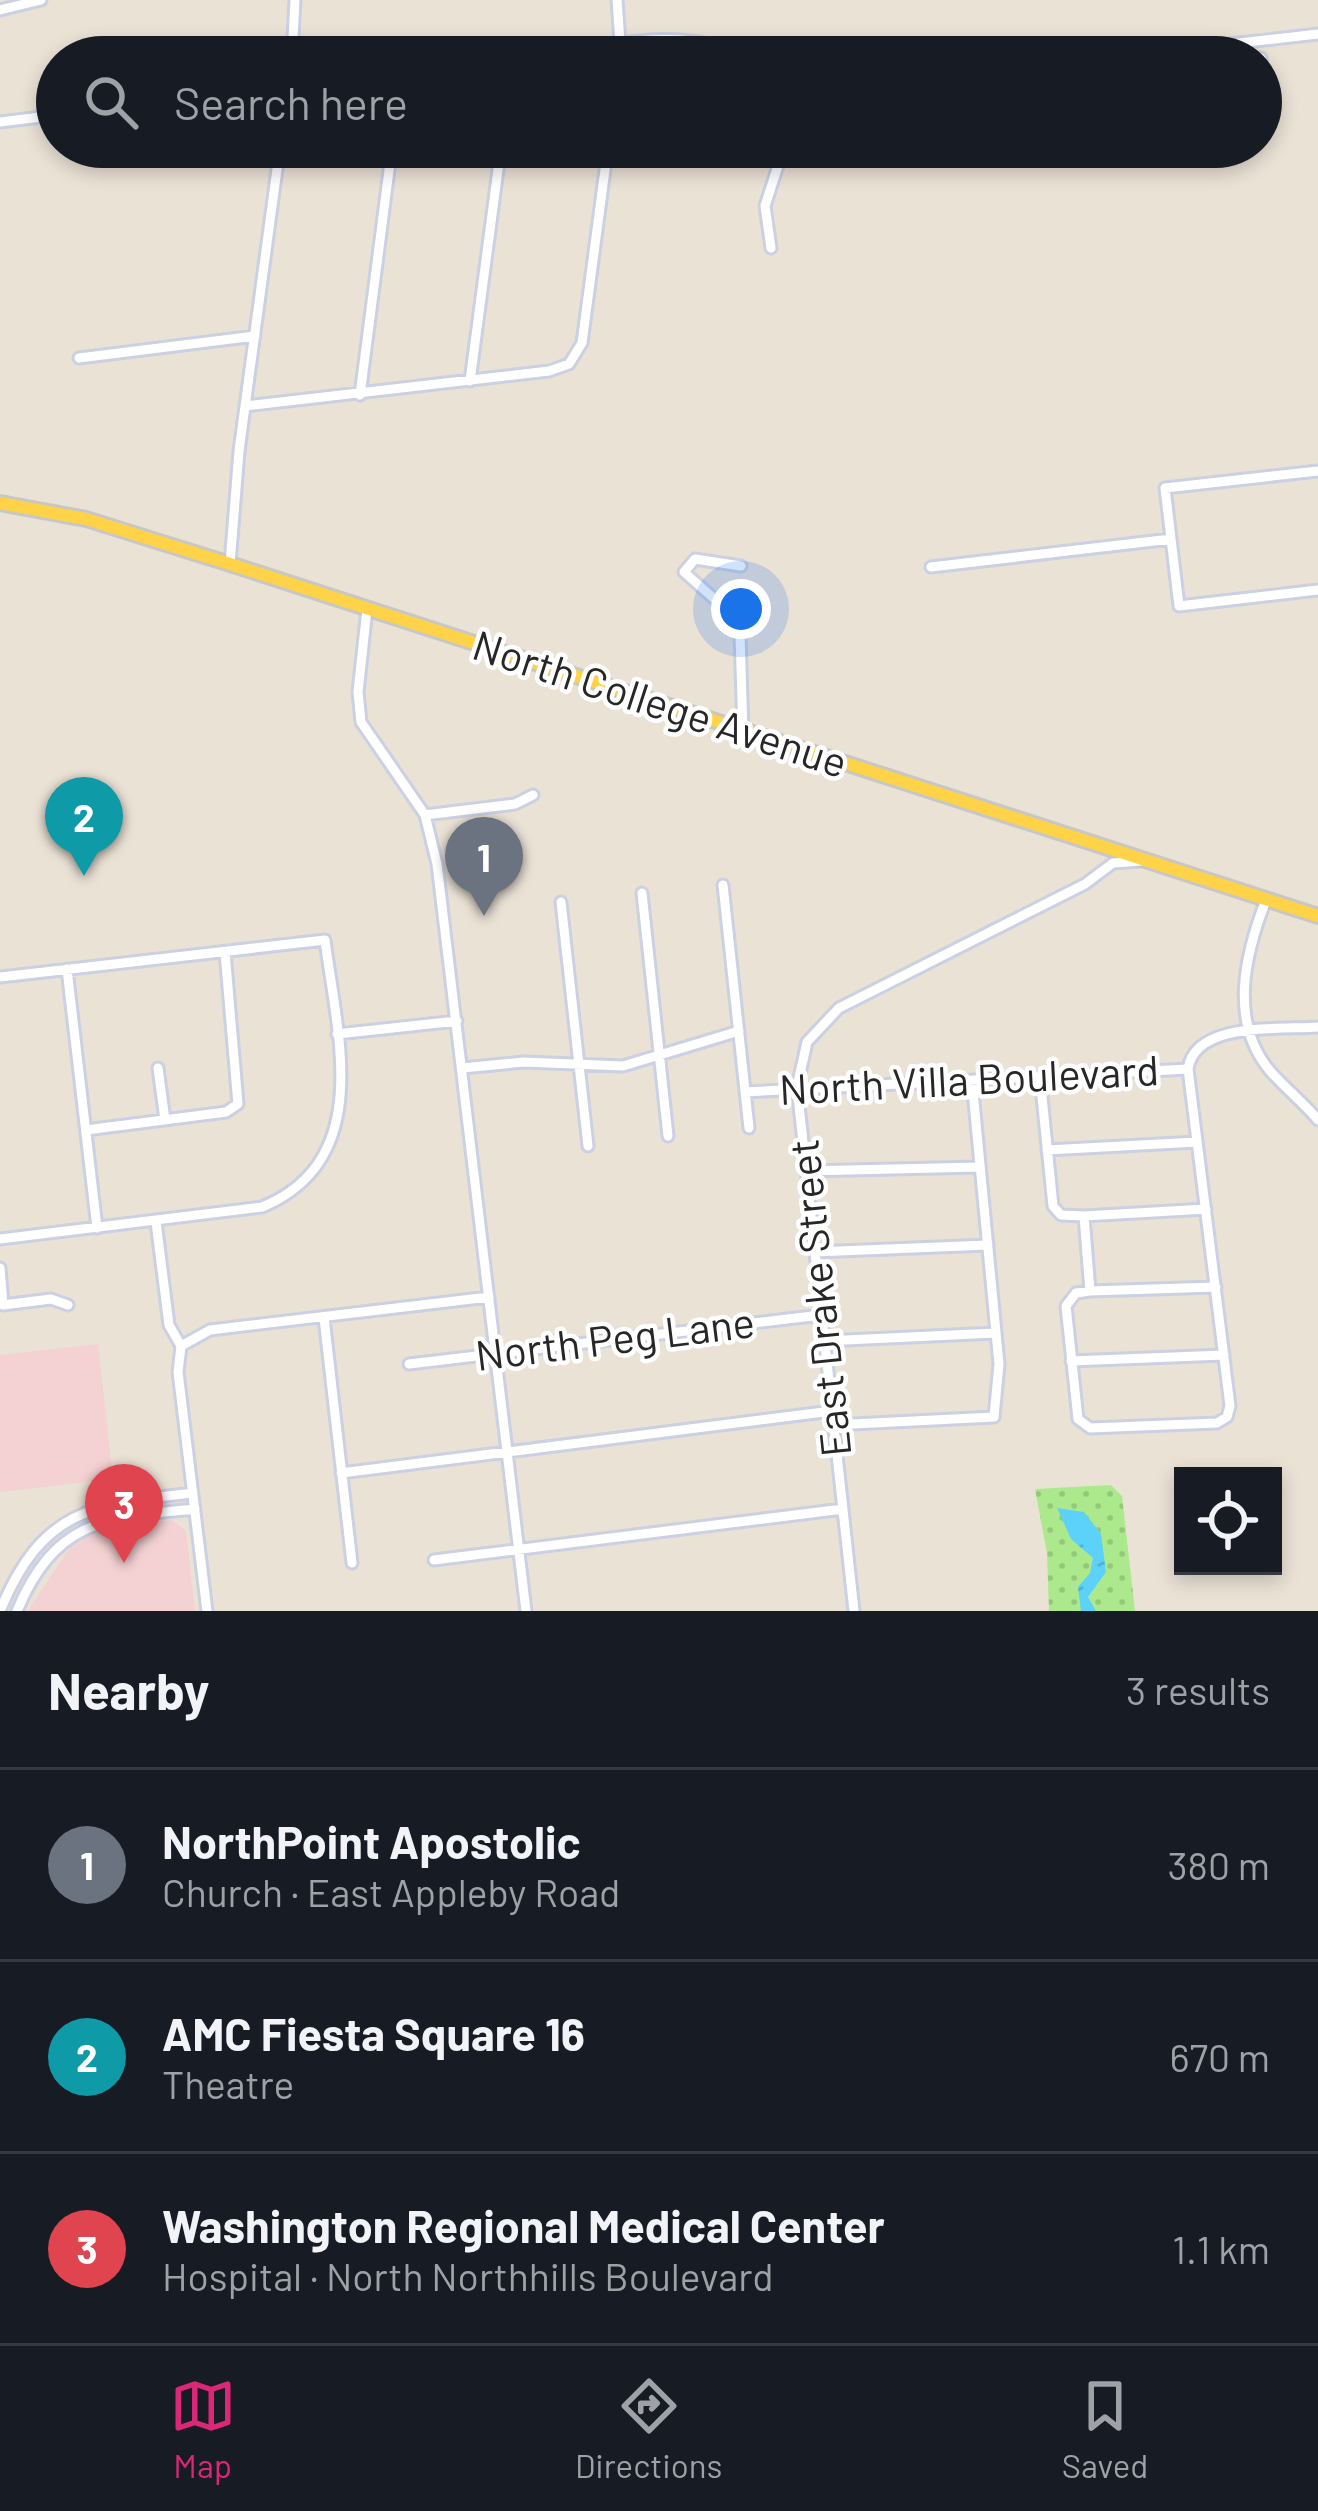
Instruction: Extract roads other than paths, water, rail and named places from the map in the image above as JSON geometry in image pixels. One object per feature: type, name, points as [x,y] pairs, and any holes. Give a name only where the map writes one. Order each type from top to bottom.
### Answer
[{"type":"main road","name":"North College Avenue","points":[[0,503],[68,514],[230,564],[1318,916]]},
{"type":"street","points":[[0,10],[41,0]]},
{"type":"street","points":[[293,36],[295,0]]},
{"type":"street","points":[[617,0],[620,36]]},
{"type":"street","points":[[1282,38],[1318,34]]},
{"type":"street","points":[[0,122],[36,118]]},
{"type":"street","points":[[230,564],[245,406],[277,168]]},
{"type":"street","points":[[360,395],[389,168]]},
{"type":"street","points":[[470,381],[498,168]]},
{"type":"street","points":[[245,406],[555,370],[579,351],[605,168]]},
{"type":"street","points":[[771,248],[765,206],[777,168]]},
{"type":"street","points":[[79,358],[255,336]]},
{"type":"street","points":[[1318,471],[1165,488],[1179,606],[1318,590]]},
{"type":"street","points":[[931,567],[1171,539]]},
{"type":"street","points":[[741,566],[695,559],[684,572],[719,603],[740,634],[743,733]]},
{"type":"street","points":[[367,609],[358,692],[361,722],[425,815],[457,1021],[526,1611]]},
{"type":"street","points":[[425,815],[515,804],[533,795]]},
{"type":"street","points":[[1094,875],[1105,847]]},
{"type":"street","points":[[797,1087],[807,1042],[831,1013],[1113,863],[1146,860]]},
{"type":"street","points":[[723,885],[749,1128]]},
{"type":"street","points":[[642,892],[668,1136]]},
{"type":"street","points":[[1267,900],[1244,974],[1251,1033],[1269,1070],[1318,1120]]},
{"type":"street","points":[[561,902],[588,1146]]},
{"type":"street","points":[[0,977],[325,940],[341,1114],[329,1150],[311,1175],[262,1207],[0,1239]]},
{"type":"street","points":[[86,1130],[226,1112],[238,1105],[225,952]]},
{"type":"street","points":[[67,969],[97,1228]]},
{"type":"street","points":[[337,1034],[457,1021]]},
{"type":"street","name":"North Villa Boulevard","points":[[745,1092],[1188,1069],[1191,1055],[1205,1041],[1318,1027]]},
{"type":"street","points":[[462,1068],[524,1062],[623,1066],[739,1031]]},
{"type":"street","points":[[158,1068],[165,1120]]},
{"type":"street","points":[[1188,1069],[1216,1287],[1224,1355],[1227,1417],[1217,1423],[1090,1428],[1081,1424],[1068,1301],[1090,1291],[1216,1287]]},
{"type":"street","points":[[1040,1077],[1053,1207],[1061,1215],[1206,1209]]},
{"type":"street","points":[[833,1425],[994,1417],[996,1333],[972,1081]]},
{"type":"street","name":"East Drake Street","points":[[797,1087],[854,1611]]},
{"type":"street","points":[[1047,1150],[1197,1142]]},
{"type":"street","points":[[805,1172],[980,1167]]},
{"type":"street","points":[[1084,1216],[1090,1291]]},
{"type":"street","points":[[156,1222],[170,1325],[182,1346],[178,1372],[207,1611]]},
{"type":"street","points":[[814,1252],[988,1245]]},
{"type":"street","points":[[0,1268],[3,1304],[51,1299],[68,1305]]},
{"type":"street","points":[[182,1346],[210,1330],[489,1297]]},
{"type":"street","name":"North Peg Lane","points":[[409,1364],[821,1315]]},
{"type":"street","points":[[324,1318],[352,1563]]},
{"type":"street","points":[[824,1341],[996,1333]]},
{"type":"street","points":[[1071,1360],[1224,1355]]},
{"type":"street","points":[[341,1473],[832,1411]]},
{"type":"street","points":[[0,1611],[25,1558],[73,1515],[115,1502],[193,1493]]},
{"type":"street","points":[[17,1611],[39,1566],[80,1529],[116,1518],[195,1509]]},
{"type":"street","points":[[434,1561],[843,1509]]},
{"type":"water","points":[[1057,1508],[1084,1512],[1101,1534],[1106,1572],[1088,1597],[1096,1611],[1081,1611],[1078,1587],[1090,1573],[1093,1558],[1071,1539]]},
{"type":"place","name":"AMC Fiesta Square 16","points":[[84,876]]},
{"type":"place","name":"NorthPoint Apostolic","points":[[484,916]]},
{"type":"place","name":"Washington Regional Medical Center","points":[[124,1563]]}]
